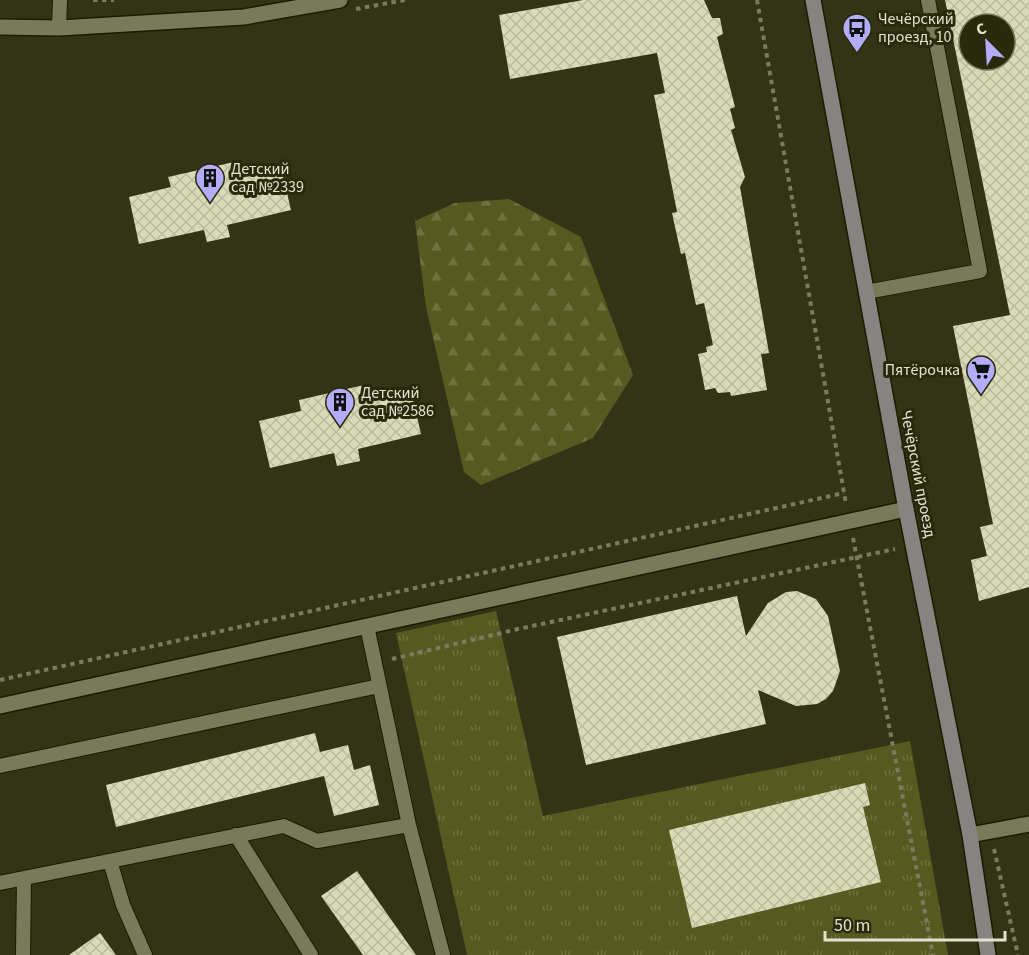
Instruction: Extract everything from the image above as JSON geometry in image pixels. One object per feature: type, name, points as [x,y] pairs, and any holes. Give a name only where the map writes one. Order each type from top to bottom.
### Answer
[{"type":"main road","name":"Чечёрский проезд","points":[[813,0],[906,509],[970,835],[988,955]]},
{"type":"street","points":[[0,27],[59,28],[244,17],[339,0]]},
{"type":"street","points":[[0,706],[906,509]]},
{"type":"street","points":[[970,835],[1029,824]]},
{"type":"lane","points":[[59,28],[60,0]]},
{"type":"lane","points":[[866,292],[980,271],[928,0]]},
{"type":"lane","points":[[367,626],[409,825],[443,955]]},
{"type":"lane","points":[[0,766],[380,686]]},
{"type":"lane","points":[[0,882],[284,826],[317,841],[409,825]]},
{"type":"lane","points":[[236,835],[311,955]]},
{"type":"lane","points":[[110,861],[123,904],[145,955]]},
{"type":"lane","points":[[23,955],[24,878]]},
{"type":"path","points":[[93,0],[114,0]]},
{"type":"path","points":[[757,0],[844,493],[933,955]]},
{"type":"path","points":[[0,680],[844,493]]},
{"type":"path","points":[[375,664],[518,629],[913,545]]},
{"type":"path","points":[[990,831],[1018,955]]},
{"type":"green space","points":[[509,199],[581,237],[633,375],[593,438],[481,485],[464,472],[426,307],[415,221],[455,203]]},
{"type":"green space","points":[[496,611],[543,816],[910,741],[948,955],[467,955],[396,633]]},
{"type":"building","points":[[583,0],[704,0],[712,18],[720,18],[723,34],[717,37],[735,107],[730,109],[735,128],[731,130],[745,177],[740,187],[769,353],[761,354],[767,390],[731,396],[730,392],[718,393],[715,388],[705,390],[698,354],[707,352],[706,347],[713,345],[704,303],[696,305],[685,253],[681,254],[672,213],[677,212],[654,95],[665,93],[657,53],[510,79],[499,15]]},
{"type":"building","points":[[945,0],[1029,0],[1029,587],[979,601],[971,560],[987,556],[980,527],[993,524],[953,326],[1010,315],[960,72],[1017,72],[1017,12],[957,12],[957,58]]},
{"type":"building","name":"Детский сад №2339","points":[[234,162],[236,173],[280,163],[291,210],[227,225],[230,237],[207,242],[204,230],[139,244],[129,197],[171,187],[168,177]]},
{"type":"building","name":"Детский сад №2586","points":[[364,385],[367,396],[410,387],[421,434],[358,449],[360,461],[337,466],[334,453],[270,468],[259,421],[301,411],[299,400]]},
{"type":"building","points":[[797,591],[816,599],[828,616],[840,671],[833,691],[826,699],[817,704],[796,706],[758,690],[766,724],[586,765],[557,637],[737,596],[746,636],[768,603],[786,592]]},
{"type":"building","points":[[315,733],[320,752],[348,745],[354,770],[370,765],[379,805],[334,816],[324,776],[116,827],[106,785]]},
{"type":"building","points":[[865,783],[870,805],[863,807],[881,882],[692,928],[669,830]]},
{"type":"building","points":[[357,871],[416,955],[363,955],[321,896]]},
{"type":"building","points":[[100,933],[116,955],[69,955]]},
{"type":"place","name":"Чечёрский проезд, 10","points":[[857,54]]},
{"type":"place","name":"Детский сад №2339","points":[[210,204]]},
{"type":"place","name":"Пятёрочка","points":[[981,396]]},
{"type":"place","name":"Детский сад №2586","points":[[340,428]]}]
